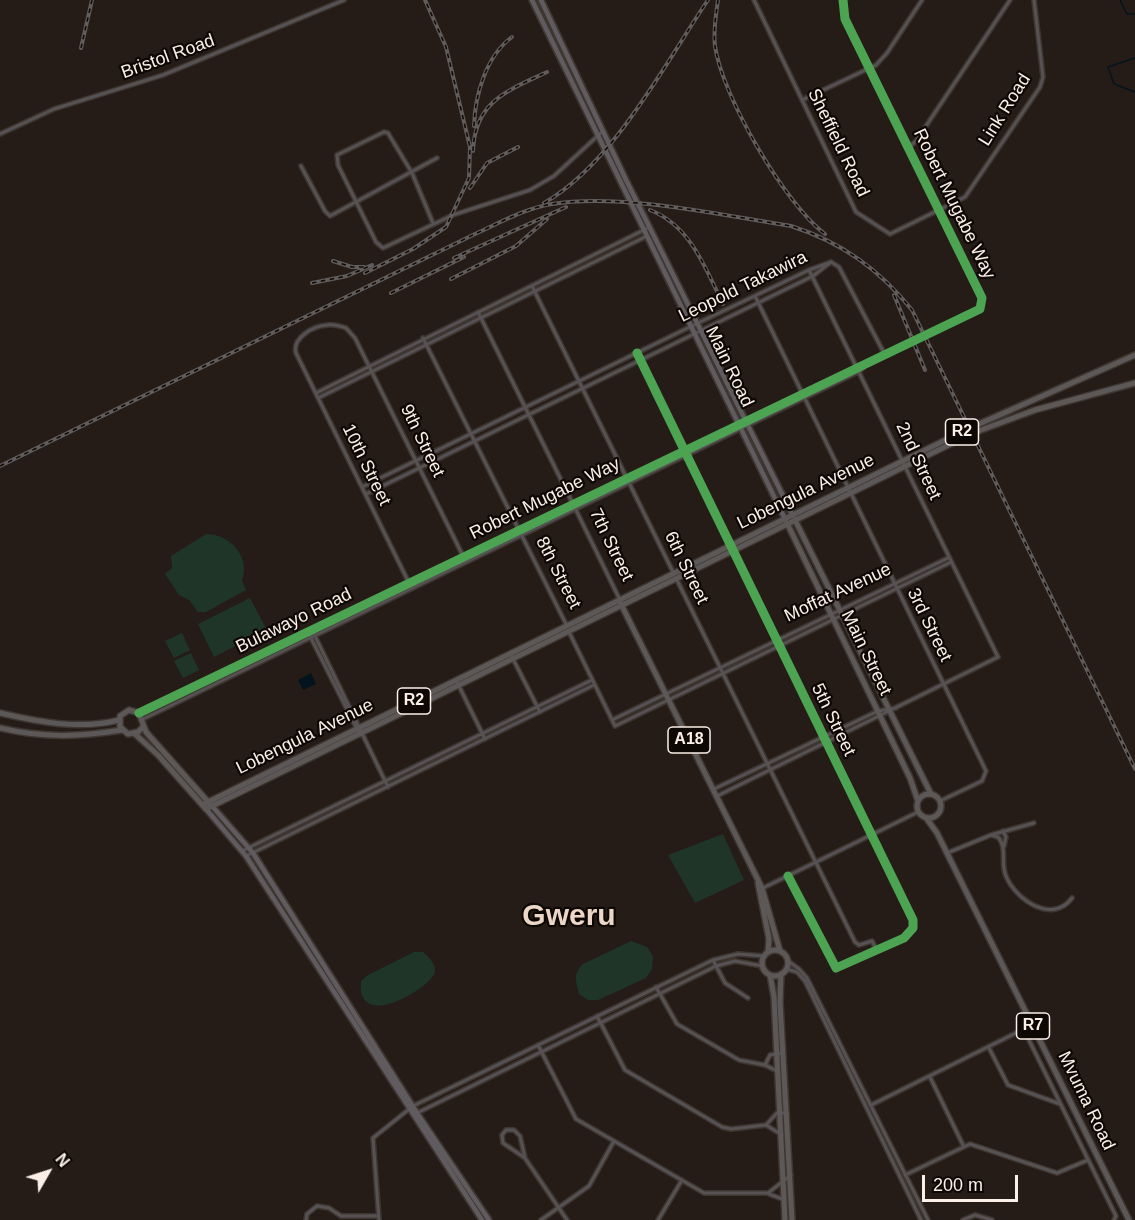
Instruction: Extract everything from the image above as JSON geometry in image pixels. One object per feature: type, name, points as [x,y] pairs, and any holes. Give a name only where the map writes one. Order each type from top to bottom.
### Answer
[{"type":"highway","name":"Lobengula Avenue","points":[[905,464],[970,428],[1135,355]]},
{"type":"highway","name":"Lobengula Avenue","points":[[204,807],[905,464],[1012,417],[1135,383]]},
{"type":"highway","name":"Main Street","points":[[794,518],[919,773],[931,794],[940,801]]},
{"type":"highway","name":"Main Street","points":[[786,522],[910,778],[918,801],[918,812]]},
{"type":"highway","points":[[804,558],[812,554]]},
{"type":"highway","points":[[816,584],[825,580]]},
{"type":"highway","name":"7th Street","points":[[621,602],[758,881],[780,951]]},
{"type":"highway","points":[[847,649],[856,645]]},
{"type":"highway","points":[[862,681],[872,676]]},
{"type":"highway","points":[[119,720],[125,711],[132,710],[139,713],[143,719],[143,727],[210,804]]},
{"type":"highway","points":[[0,712],[33,721],[76,724],[119,720]]},
{"type":"highway","points":[[119,720],[122,730]]},
{"type":"highway","points":[[135,734],[143,727]]},
{"type":"highway","points":[[0,728],[49,737],[80,737],[122,730],[135,734],[158,755],[204,807]]},
{"type":"highway","points":[[895,747],[904,743]]},
{"type":"highway","points":[[910,778],[919,773]]},
{"type":"highway","points":[[918,801],[923,795],[931,794]]},
{"type":"highway","name":"R7","points":[[937,816],[941,809],[940,801]]},
{"type":"highway","name":"R7","points":[[918,812],[927,819]]},
{"type":"highway","points":[[927,819],[937,816]]},
{"type":"highway","name":"Mvuma Road","points":[[937,816],[937,833]]},
{"type":"highway","name":"Mvuma Road","points":[[927,819],[937,833],[1128,1220]]},
{"type":"highway","name":"7th Street","points":[[761,889],[770,939],[766,954]]},
{"type":"highway","points":[[766,954],[780,951]]},
{"type":"highway","name":"A18","points":[[780,951],[788,961]]},
{"type":"highway","name":"A18","points":[[762,966],[766,954]]},
{"type":"highway","points":[[780,1053],[784,972],[788,961]]},
{"type":"highway","points":[[762,966],[770,975],[774,996],[781,1071],[780,1112],[784,1178],[792,1220]]},
{"type":"highway","points":[[770,975],[784,972]]},
{"type":"highway","points":[[781,1071],[787,1113],[791,1175],[785,1220]]},
{"type":"main road","name":"Main Road","points":[[532,0],[786,522]]},
{"type":"main road","name":"Main Road","points":[[541,0],[794,518]]},
{"type":"main road","points":[[573,84],[579,81]]},
{"type":"main road","points":[[667,276],[674,274]]},
{"type":"main road","points":[[210,804],[252,853],[417,1113],[489,1220]]},
{"type":"main road","points":[[204,807],[246,856],[409,1111],[482,1220]]},
{"type":"street","name":"Bristol Road","points":[[0,134],[54,109],[163,75],[344,0]]},
{"type":"street","name":"Sheffield Road","points":[[754,0],[856,212],[869,223],[890,234],[939,210]]},
{"type":"street","name":"Robert Mugabe Way","points":[[747,423],[857,366],[868,363],[969,315],[983,305],[982,298],[845,19],[843,0]]},
{"type":"street","points":[[802,100],[870,69],[887,53],[922,0]]},
{"type":"street","points":[[908,147],[916,141],[1010,0]]},
{"type":"street","name":"Link Road","points":[[939,210],[965,197],[1040,87],[1043,77],[1034,0]]},
{"type":"street","points":[[433,223],[412,173],[388,133],[384,132],[339,154],[336,158],[380,247],[386,247],[433,223],[537,186],[554,176],[603,131]]},
{"type":"street","points":[[301,166],[328,215],[334,215],[437,158]]},
{"type":"street","points":[[316,393],[651,227]]},
{"type":"street","points":[[318,398],[482,319],[654,232]]},
{"type":"street","points":[[590,257],[593,264]]},
{"type":"street","points":[[831,262],[839,267],[885,355]]},
{"type":"street","name":"Leopold Takawira","points":[[362,487],[698,323],[809,270],[831,262]]},
{"type":"street","name":"Leopold Takawira","points":[[366,494],[813,276],[831,262]]},
{"type":"street","name":"2nd Street","points":[[809,270],[998,657],[943,685]]},
{"type":"street","name":"6th Street","points":[[532,286],[856,944],[872,941],[878,951]]},
{"type":"street","name":"3rd Street","points":[[755,296],[986,771],[982,781],[940,801]]},
{"type":"street","name":"7th Street","points":[[478,312],[621,602]]},
{"type":"street","name":"10th Street","points":[[352,333],[346,328],[322,326],[297,340],[296,353],[412,588]]},
{"type":"street","name":"9th Street","points":[[352,333],[466,562]]},
{"type":"street","name":"8th Street","points":[[423,338],[615,726]]},
{"type":"street","name":"5th Street","points":[[637,353],[914,924],[907,936],[836,968],[788,876]]},
{"type":"street","name":"Robert Mugabe Way","points":[[466,562],[573,504],[804,398],[860,371],[868,363]]},
{"type":"street","name":"Robert Mugabe Way","points":[[464,557],[576,509],[628,480]]},
{"type":"street","name":"Bulawayo Road","points":[[139,713],[160,705],[464,557]]},
{"type":"street","name":"Moffat Avenue","points":[[612,720],[723,675],[895,584],[950,560]]},
{"type":"street","name":"Moffat Avenue","points":[[840,613],[897,589],[950,560]]},
{"type":"street","name":"Bulawayo Road","points":[[143,719],[466,562]]},
{"type":"street","name":"Moffat Avenue","points":[[615,726],[720,668],[776,640],[832,617]]},
{"type":"street","points":[[310,631],[388,787]]},
{"type":"street","points":[[511,655],[540,712]]},
{"type":"street","points":[[242,851],[592,680]]},
{"type":"street","points":[[457,682],[485,740]]},
{"type":"street","points":[[246,856],[594,685]]},
{"type":"street","points":[[713,790],[822,737],[896,708],[943,685]]},
{"type":"street","points":[[160,705],[163,710]]},
{"type":"street","points":[[716,796],[879,714]]},
{"type":"street","points":[[510,720],[513,726]]},
{"type":"street","points":[[431,759],[434,765]]},
{"type":"street","points":[[761,889],[918,812]]},
{"type":"street","points":[[946,853],[991,835],[1034,823]]},
{"type":"street","points":[[285,830],[288,836]]},
{"type":"street","points":[[1003,831],[1006,837],[1003,869],[1011,887],[1021,898],[1030,904],[1047,909],[1065,905],[1072,898]]},
{"type":"street","points":[[991,835],[998,837],[1004,846]]},
{"type":"street","points":[[306,1220],[307,1214],[317,1206],[329,1208],[339,1218],[379,1218],[373,1138],[413,1106],[713,960],[738,954],[766,954]]},
{"type":"street","points":[[713,960],[725,983],[748,998]]},
{"type":"street","points":[[409,1111],[417,1113],[716,966],[735,961],[762,966]]},
{"type":"street","points":[[788,961],[807,978],[928,1220]]},
{"type":"street","points":[[784,972],[798,970]]},
{"type":"street","points":[[656,987],[677,1023],[739,1060],[781,1071]]},
{"type":"street","points":[[597,1016],[622,1065],[629,1073],[722,1127],[731,1129],[766,1125],[780,1112],[787,1113]]},
{"type":"street","points":[[869,1106],[1032,1025]]},
{"type":"street","points":[[1024,1030],[1116,1216],[1114,1220]]},
{"type":"street","points":[[538,1045],[576,1119],[709,1194],[768,1193],[788,1199]]},
{"type":"street","points":[[989,1048],[1008,1084],[1061,1105]]},
{"type":"street","points":[[765,1065],[769,1056],[780,1053]]},
{"type":"street","points":[[478,1074],[481,1081]]},
{"type":"street","points":[[930,1077],[963,1145]]},
{"type":"street","points":[[869,1106],[921,1220]]},
{"type":"street","points":[[766,1125],[781,1135],[788,1130]]},
{"type":"street","points":[[525,1158],[503,1143],[502,1135],[506,1130],[514,1130],[519,1136],[525,1158],[567,1220]]},
{"type":"street","points":[[541,1220],[593,1181],[614,1141]]},
{"type":"street","points":[[901,1177],[963,1145],[974,1145],[1057,1173],[1088,1160]]},
{"type":"street","points":[[768,1193],[774,1190],[784,1178],[791,1175]]},
{"type":"street","points":[[658,1220],[682,1180]]},
{"type":"street","points":[[963,1220],[975,1215],[992,1220]]},
{"type":"green space","points":[[206,534],[223,538],[236,548],[244,564],[242,581],[246,590],[206,612],[198,612],[189,600],[179,595],[165,574],[172,568],[171,556]]},
{"type":"green space","points":[[250,598],[267,630],[214,657],[198,624]]},
{"type":"green space","points":[[182,633],[190,650],[174,658],[165,641]]},
{"type":"green space","points":[[191,653],[199,670],[183,678],[174,661]]},
{"type":"green space","points":[[723,834],[744,880],[695,903],[668,855]]},
{"type":"green space","points":[[631,941],[647,947],[653,956],[652,969],[646,978],[598,1000],[588,1000],[579,994],[576,981],[580,967]]},
{"type":"green space","points":[[414,952],[423,952],[432,961],[435,972],[431,979],[395,1002],[381,1005],[370,1004],[363,996],[361,981],[368,975]]},
{"type":"water","points":[[311,673],[316,684],[303,690],[298,680]]},
{"type":"waterway","points":[[1120,0],[1127,14],[1135,14]]},
{"type":"waterway","points":[[1135,58],[1108,67],[1114,84],[1135,92]]},
{"type":"railway","points":[[81,48],[92,0]]},
{"type":"railway","points":[[365,273],[413,249],[446,227],[469,178],[470,147],[446,47],[425,0]]},
{"type":"railway","points":[[544,203],[569,186],[615,139],[655,83],[708,0]]},
{"type":"railway","points":[[718,0],[715,46],[720,67],[742,120],[774,175],[809,219],[825,234]]},
{"type":"railway","points":[[474,126],[480,89],[489,65],[503,45],[512,37]]},
{"type":"railway","points":[[473,151],[475,134],[487,109],[507,92],[547,72]]},
{"type":"railway","points":[[470,188],[487,163],[518,147]]},
{"type":"railway","points":[[0,466],[475,234],[532,209],[579,201],[640,203],[791,226],[826,240],[858,259],[886,282],[912,310],[1135,769]]},
{"type":"railway","points":[[454,258],[566,207]]},
{"type":"railway","points":[[650,210],[664,217],[686,237],[703,263],[723,304]]},
{"type":"railway","points":[[451,279],[516,246],[547,219]]},
{"type":"railway","points":[[391,293],[464,257]]},
{"type":"railway","points":[[333,261],[352,267],[364,267]]},
{"type":"railway","points":[[312,283],[347,276],[372,265]]},
{"type":"railway","points":[[894,295],[925,370]]},
{"type":"cycle path","points":[[139,713],[980,309],[982,298],[845,19],[843,0]]},
{"type":"cycle path","points":[[637,353],[913,920],[913,928],[904,938],[836,968],[788,876]]},
{"type":"district","name":"Gweru","points":[[569,917]]}]
